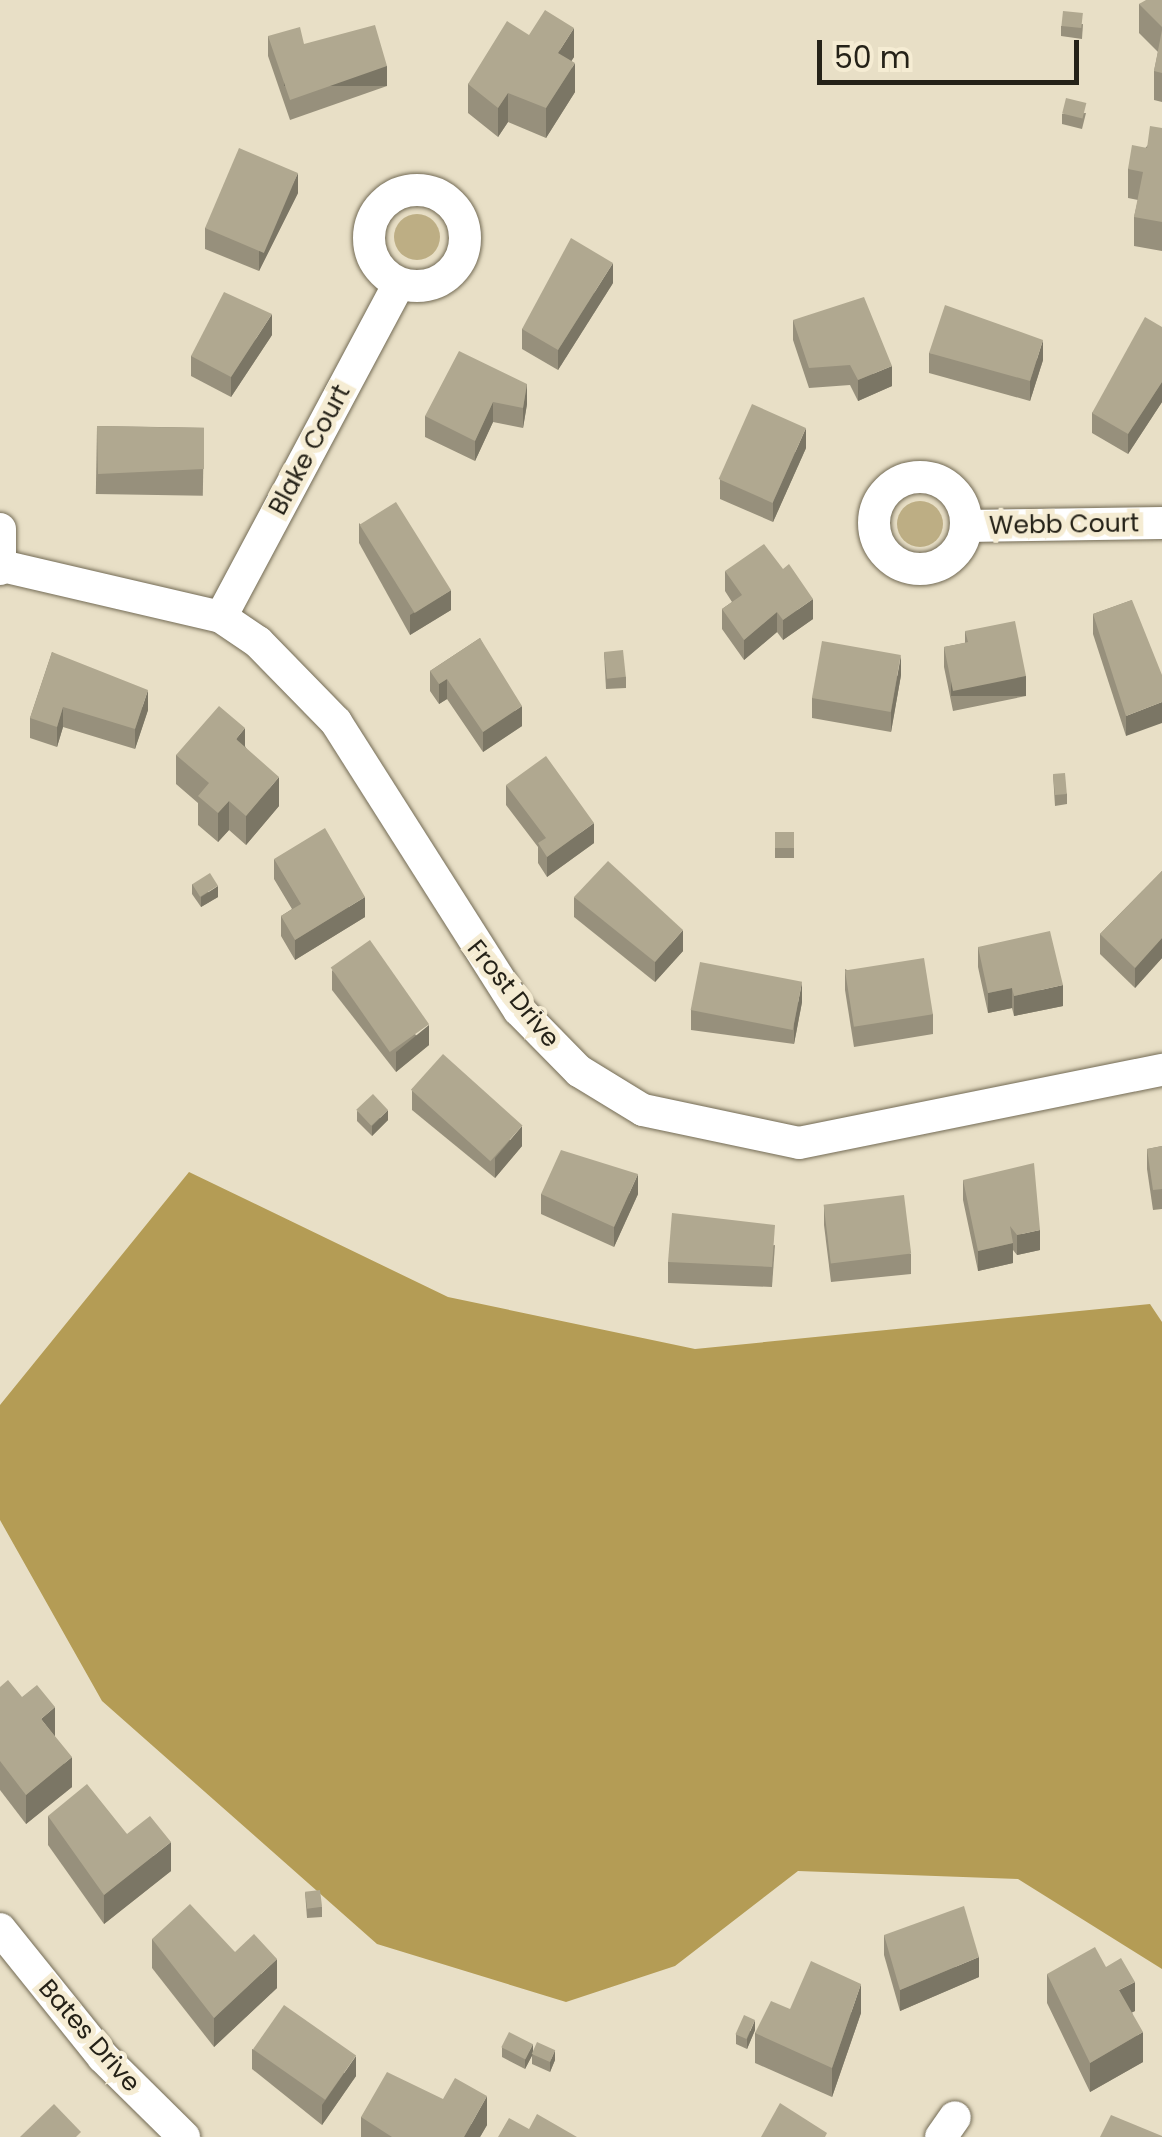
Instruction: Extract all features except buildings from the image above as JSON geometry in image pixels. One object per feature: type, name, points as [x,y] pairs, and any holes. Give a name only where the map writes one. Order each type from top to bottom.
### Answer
[{"type":"street","name":"Blake Court","points":[[221,617],[399,283]]},
{"type":"street","name":"Webb Court","points":[[966,526],[1162,523]]},
{"type":"street","name":"Frost Drive","points":[[0,529],[1,567],[221,617],[296,675],[336,722],[520,1010],[578,1071],[644,1110],[800,1142],[1162,1070]]},
{"type":"street","name":"Bates Drive","points":[[0,1929],[103,2057],[184,2137]]},
{"type":"shaded area","points":[[417,214],[433,221],[440,237],[433,253],[417,260],[401,253],[394,237],[401,221]]},
{"type":"shaded area","points":[[920,501],[936,508],[943,524],[936,540],[920,547],[904,540],[897,524],[904,508]]},
{"type":"shaded area","points":[[189,1172],[448,1297],[695,1349],[1150,1304],[1162,1322],[1162,1969],[1018,1879],[798,1871],[675,1966],[566,2002],[377,1944],[102,1701],[0,1520],[0,1405]]}]
